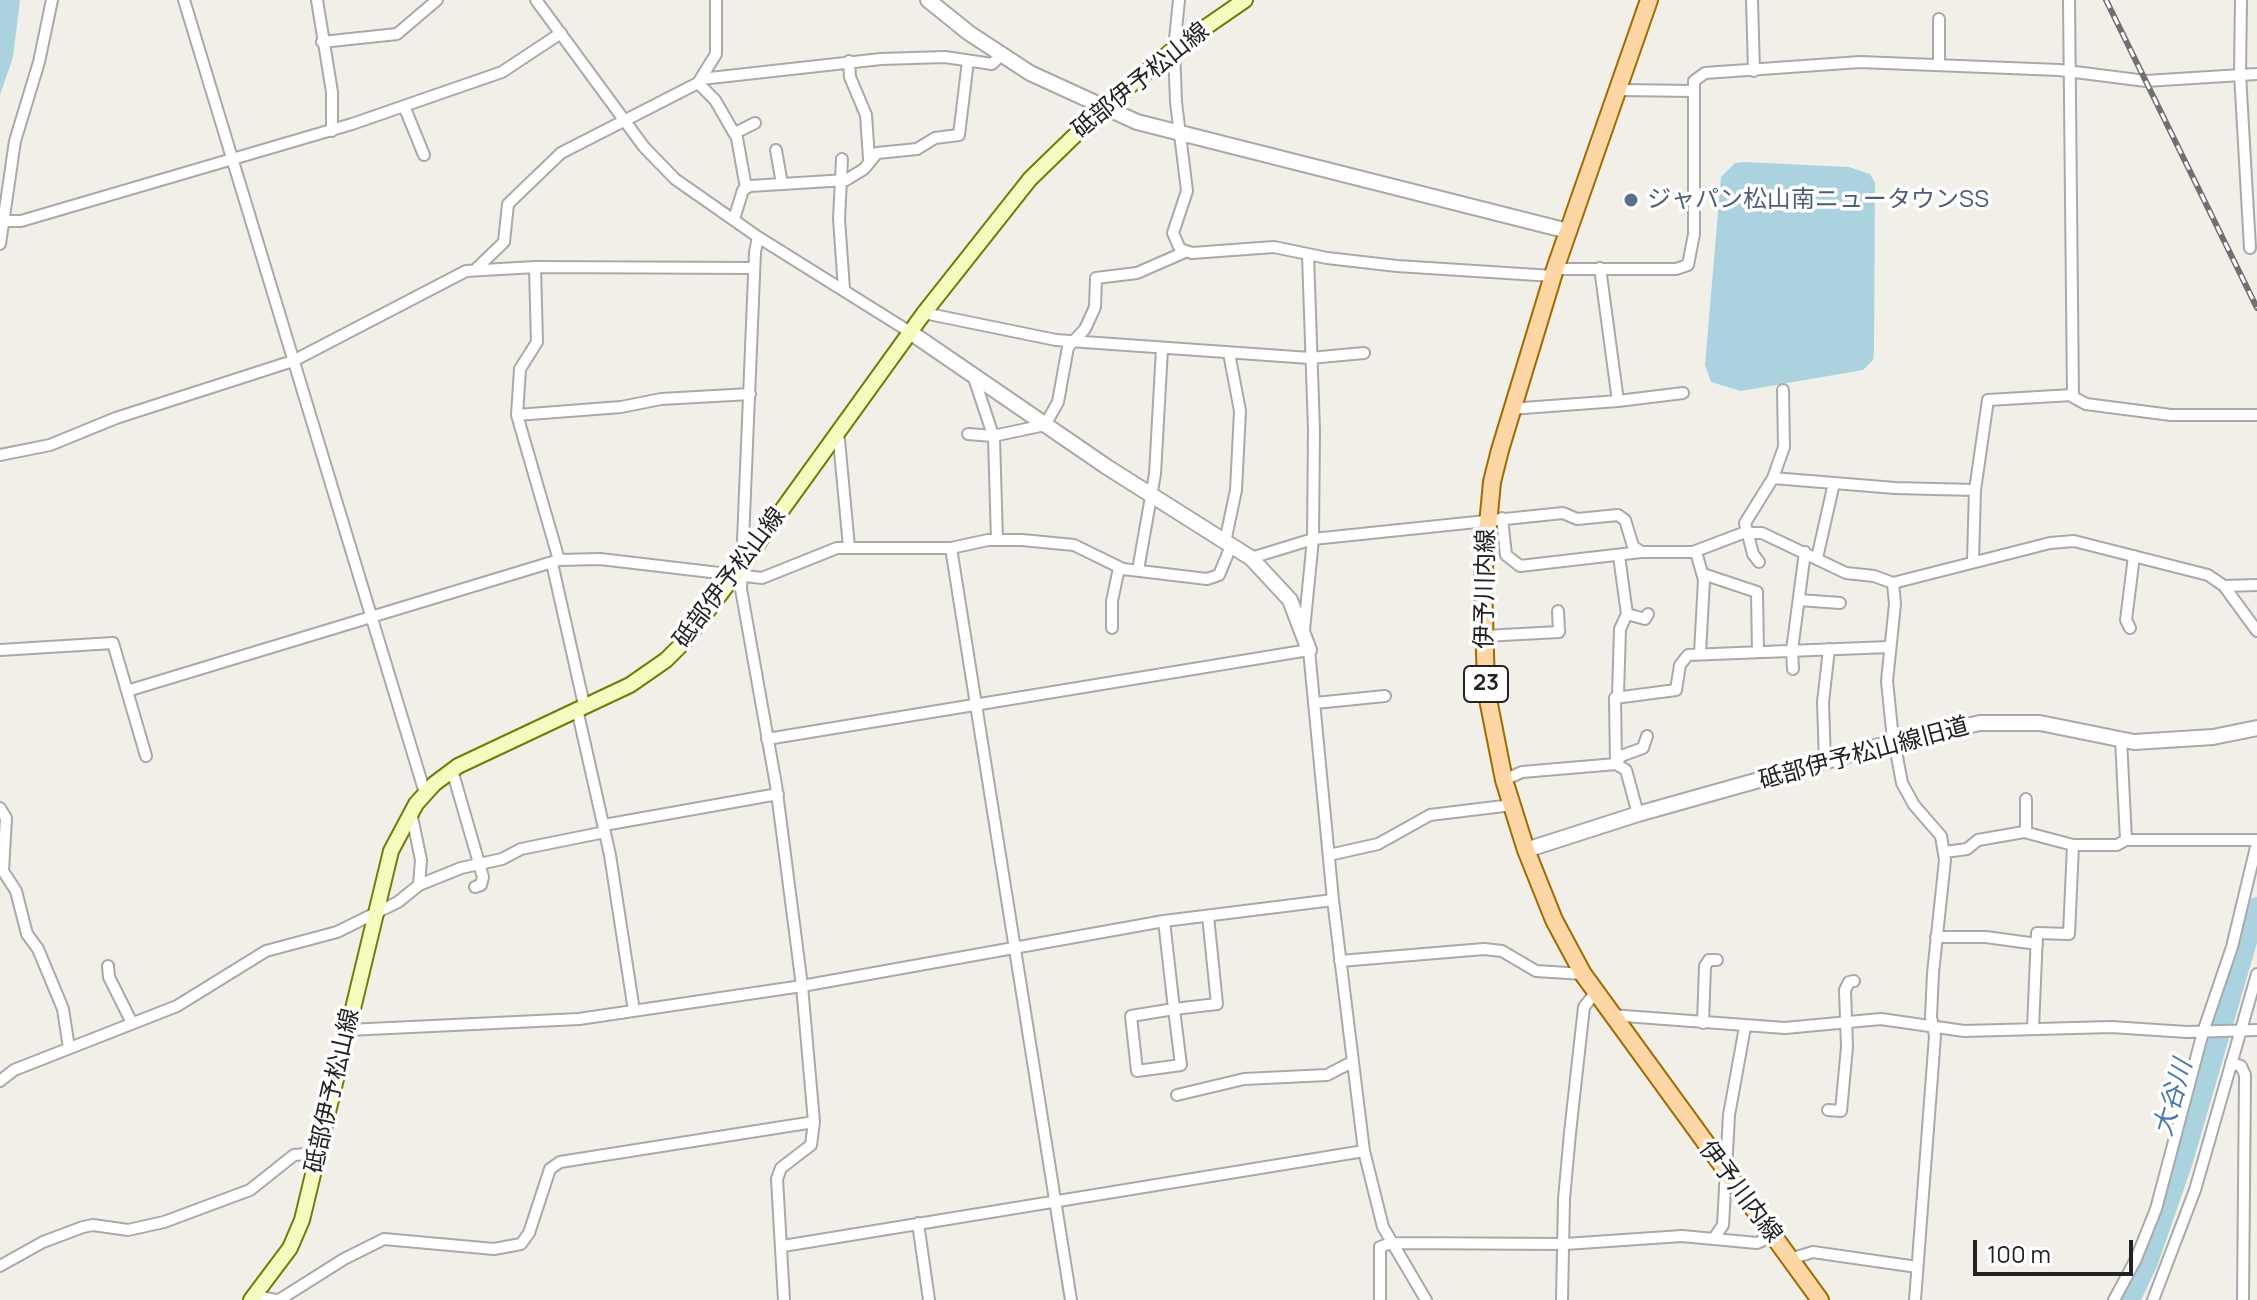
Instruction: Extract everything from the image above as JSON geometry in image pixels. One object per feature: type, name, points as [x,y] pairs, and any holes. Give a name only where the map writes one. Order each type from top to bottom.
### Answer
[{"type":"main road","name":"砥部伊予松山線","points":[[253,1298],[296,1233],[319,1153],[374,913],[391,851],[411,811],[425,793],[452,770],[630,685],[666,660],[740,571],[924,313],[1030,179],[1103,108],[1174,49],[1245,0]]},
{"type":"main road","name":"伊予川内線","points":[[1649,0],[1554,272],[1510,409],[1492,482],[1495,518],[1483,578],[1486,689],[1504,780],[1526,850],[1554,920],[1583,974],[1820,1300]]},
{"type":"street","points":[[0,244],[15,141],[39,62],[52,0]]},
{"type":"street","points":[[184,0],[425,793]]},
{"type":"street","points":[[317,0],[332,92],[332,131]]},
{"type":"street","points":[[322,42],[397,34],[437,0]]},
{"type":"street","points":[[536,0],[623,119],[675,179],[758,237],[844,289],[1045,425],[1251,558],[1290,600],[1304,630],[1309,650],[1333,900],[1364,1151],[1377,1212],[1391,1243],[1426,1300]]},
{"type":"street","points":[[0,455],[50,445],[116,418],[293,361],[473,270],[499,251],[504,242],[508,204],[561,153],[623,119],[687,91],[700,81],[716,54],[716,0]]},
{"type":"street","points":[[928,0],[1001,55],[1062,90],[1103,108],[1179,135],[1568,231]]},
{"type":"street","points":[[1179,0],[1174,49],[1179,135],[1187,191],[1174,240],[1185,252]]},
{"type":"street","points":[[1752,0],[1754,71]]},
{"type":"street","points":[[2069,0],[2073,191],[2072,395]]},
{"type":"street","points":[[2241,0],[2240,74],[2250,248]]},
{"type":"street","points":[[1939,19],[1939,63]]},
{"type":"street","points":[[2,221],[21,221],[332,131],[502,72],[561,33]]},
{"type":"street","points":[[700,81],[849,61],[916,57],[992,64],[1001,55]]},
{"type":"street","points":[[849,61],[850,77],[866,115],[869,159]]},
{"type":"street","points":[[746,188],[840,181],[856,175],[877,153],[917,149],[935,138],[959,135],[968,61]]},
{"type":"street","points":[[968,434],[993,436],[1045,425],[1058,402],[1061,370],[1072,341],[1085,329],[1095,307],[1096,278],[1137,273],[1185,252],[1265,247],[1397,266],[1554,272],[1600,268],[1676,269],[1688,265],[1691,258],[1694,81],[1705,73],[1860,62],[1939,63],[2146,81],[2257,74]]},
{"type":"street","points":[[700,81],[735,133],[746,188],[734,219]]},
{"type":"street","points":[[1620,90],[1694,91]]},
{"type":"street","points":[[404,106],[424,155]]},
{"type":"street","points":[[735,133],[755,123]]},
{"type":"street","points":[[776,150],[782,184]]},
{"type":"street","points":[[842,159],[844,289]]},
{"type":"street","points":[[758,237],[740,571],[742,601],[778,794],[802,986],[814,1122],[811,1145],[781,1168],[777,1179],[784,1300]]},
{"type":"street","points":[[1304,630],[1313,539],[1314,430],[1308,255]]},
{"type":"street","points":[[473,270],[535,267],[754,268]]},
{"type":"street","points":[[535,267],[537,342],[520,369],[517,415],[556,562],[634,1011]]},
{"type":"street","points":[[1600,268],[1618,401]]},
{"type":"street","points":[[924,313],[1072,341],[1310,358],[1364,353]]},
{"type":"street","points":[[1138,570],[1155,474],[1162,349]]},
{"type":"street","points":[[127,691],[556,562],[600,559],[771,576],[826,551],[849,547],[951,548],[997,540],[1074,545],[1119,568],[1214,578],[1224,568],[1236,490],[1240,411],[1229,353]]},
{"type":"street","points":[[974,378],[993,436],[997,540]]},
{"type":"street","points":[[1759,562],[1746,532],[1746,517],[1773,478],[1785,434],[1783,390]]},
{"type":"street","points":[[1510,409],[1683,393]]},
{"type":"street","points":[[517,415],[621,407],[661,399],[750,394]]},
{"type":"street","points":[[1973,561],[1975,490],[1988,400],[2072,395],[2086,404],[2171,415],[2257,415]]},
{"type":"street","points":[[834,437],[839,440],[849,547]]},
{"type":"street","points":[[1773,478],[1975,490]]},
{"type":"street","points":[[1817,558],[1834,483]]},
{"type":"street","points":[[1251,558],[1313,539],[1563,513],[1577,519],[1618,515],[1625,520],[1633,546],[1641,552]]},
{"type":"street","points":[[1495,518],[1506,555],[1520,566],[1641,552],[1696,552],[1746,532],[1762,533],[1846,573],[1874,576],[1893,583],[2063,541],[2208,575],[2224,586],[2257,631]]},
{"type":"street","points":[[951,548],[1071,1300]]},
{"type":"street","points":[[1696,552],[1703,574],[1700,653]]},
{"type":"street","points":[[1793,669],[1792,650],[1805,552]]},
{"type":"street","points":[[1616,764],[1614,705],[1618,695],[1618,647],[1627,614],[1619,556]]},
{"type":"street","points":[[2130,628],[2126,620],[2134,556]]},
{"type":"street","points":[[1112,628],[1112,601],[1119,568]]},
{"type":"street","points":[[1703,574],[1757,592],[1758,651]]},
{"type":"street","points":[[1893,583],[1895,604],[1887,681],[1894,742],[1908,795],[1933,823],[1945,852],[1936,937],[1932,1026],[1935,1036],[1915,1300]]},
{"type":"street","points":[[2224,586],[2257,585]]},
{"type":"street","points":[[1799,600],[1840,603]]},
{"type":"street","points":[[1484,636],[1559,632],[1558,611]]},
{"type":"street","points":[[1627,614],[1645,619],[1648,614]]},
{"type":"street","points":[[0,650],[89,646],[109,641],[146,756]]},
{"type":"street","points":[[1618,695],[1676,690],[1682,659],[1700,653],[1889,647]]},
{"type":"street","points":[[1825,762],[1823,702],[1829,649]]},
{"type":"street","points":[[767,739],[1309,650]]},
{"type":"street","points":[[1315,703],[1385,696]]},
{"type":"street","name":"砥部伊予松山線旧道","points":[[1526,850],[1638,814],[1894,742],[1980,723],[2040,723],[2121,739],[2187,740],[2254,725]]},
{"type":"street","points":[[1616,764],[1621,756],[1643,748],[1647,736]]},
{"type":"street","points":[[2121,739],[2126,840]]},
{"type":"street","points":[[1504,780],[1522,772],[1616,764],[1626,770],[1638,814]]},
{"type":"street","points":[[452,770],[483,881],[475,887]]},
{"type":"street","points":[[0,1081],[14,1070],[177,1006],[266,951],[337,932],[398,902],[419,885],[502,859],[521,849],[778,794]]},
{"type":"street","points":[[2026,799],[2026,832]]},
{"type":"street","points":[[1329,855],[1378,844],[1430,815],[1512,805]]},
{"type":"street","points":[[0,808],[6,818],[3,871],[16,891],[27,934],[38,949],[63,1009],[69,1048]]},
{"type":"street","points":[[411,811],[421,860],[419,885]]},
{"type":"street","points":[[1945,852],[1967,849],[1984,839],[2026,832],[2073,845],[2117,845],[2126,840],[2257,841],[2232,947],[2147,1235],[2114,1300]]},
{"type":"street","points":[[2033,1029],[2037,933],[2069,934],[2073,845]]},
{"type":"street","points":[[348,1030],[579,1019],[802,986],[1164,921],[1333,900]]},
{"type":"street","points":[[1164,921],[1174,1009],[1181,1065],[1137,1071],[1131,1016],[1174,1009],[1217,1004],[1208,916]]},
{"type":"street","points":[[1936,937],[1986,937],[2037,944]]},
{"type":"street","points":[[1340,961],[1484,949],[1502,951],[1536,971],[1583,974]]},
{"type":"street","points":[[1703,1023],[1705,966],[1709,960],[1717,960]]},
{"type":"street","points":[[108,966],[109,977],[132,1023]]},
{"type":"street","points":[[2153,1300],[2182,1231],[2257,974]]},
{"type":"street","points":[[1828,1110],[1841,1111],[1847,1021],[1845,990],[1849,982],[1854,981]]},
{"type":"street","points":[[1562,1300],[1565,1185],[1584,1007],[1595,993]]},
{"type":"street","points":[[1611,1015],[1785,1028],[1881,1019],[1964,1031],[2111,1027],[2205,1032],[2257,1030]]},
{"type":"street","points":[[1714,1238],[1723,1225],[1729,1115],[1745,1027]]},
{"type":"street","points":[[1177,1095],[1244,1079],[1327,1075],[1352,1062]]},
{"type":"street","points":[[2231,1063],[2241,1066],[2245,1075],[2243,1300]]},
{"type":"street","points":[[253,1298],[277,1300],[344,1259],[384,1239],[494,1249],[521,1244],[529,1233],[550,1169],[560,1162],[814,1122]]},
{"type":"street","points":[[783,1246],[1364,1151]]},
{"type":"street","points":[[0,1266],[43,1242],[83,1227],[93,1225],[128,1230],[164,1222],[250,1190],[294,1155],[319,1153]]},
{"type":"street","points":[[918,1223],[929,1300]]},
{"type":"street","points":[[1380,1300],[1380,1247],[1391,1243],[1565,1244],[1682,1236],[1757,1243],[1773,1236]]},
{"type":"street","points":[[1790,1259],[1799,1253],[1813,1252],[1917,1267]]},
{"type":"water","points":[[0,0],[20,0],[13,57],[0,95]]},
{"type":"water","points":[[1735,163],[1849,167],[1870,174],[1875,183],[1874,351],[1873,360],[1863,370],[1741,391],[1711,382],[1705,365],[1721,177]]},
{"type":"waterway","name":"大谷川","points":[[2130,1300],[2148,1262],[2182,1164],[2257,907]]},
{"type":"railway","points":[[2106,0],[2257,308]]},
{"type":"place","name":"ジャパン松山南ニュータウンSS","points":[[1631,200]]}]
